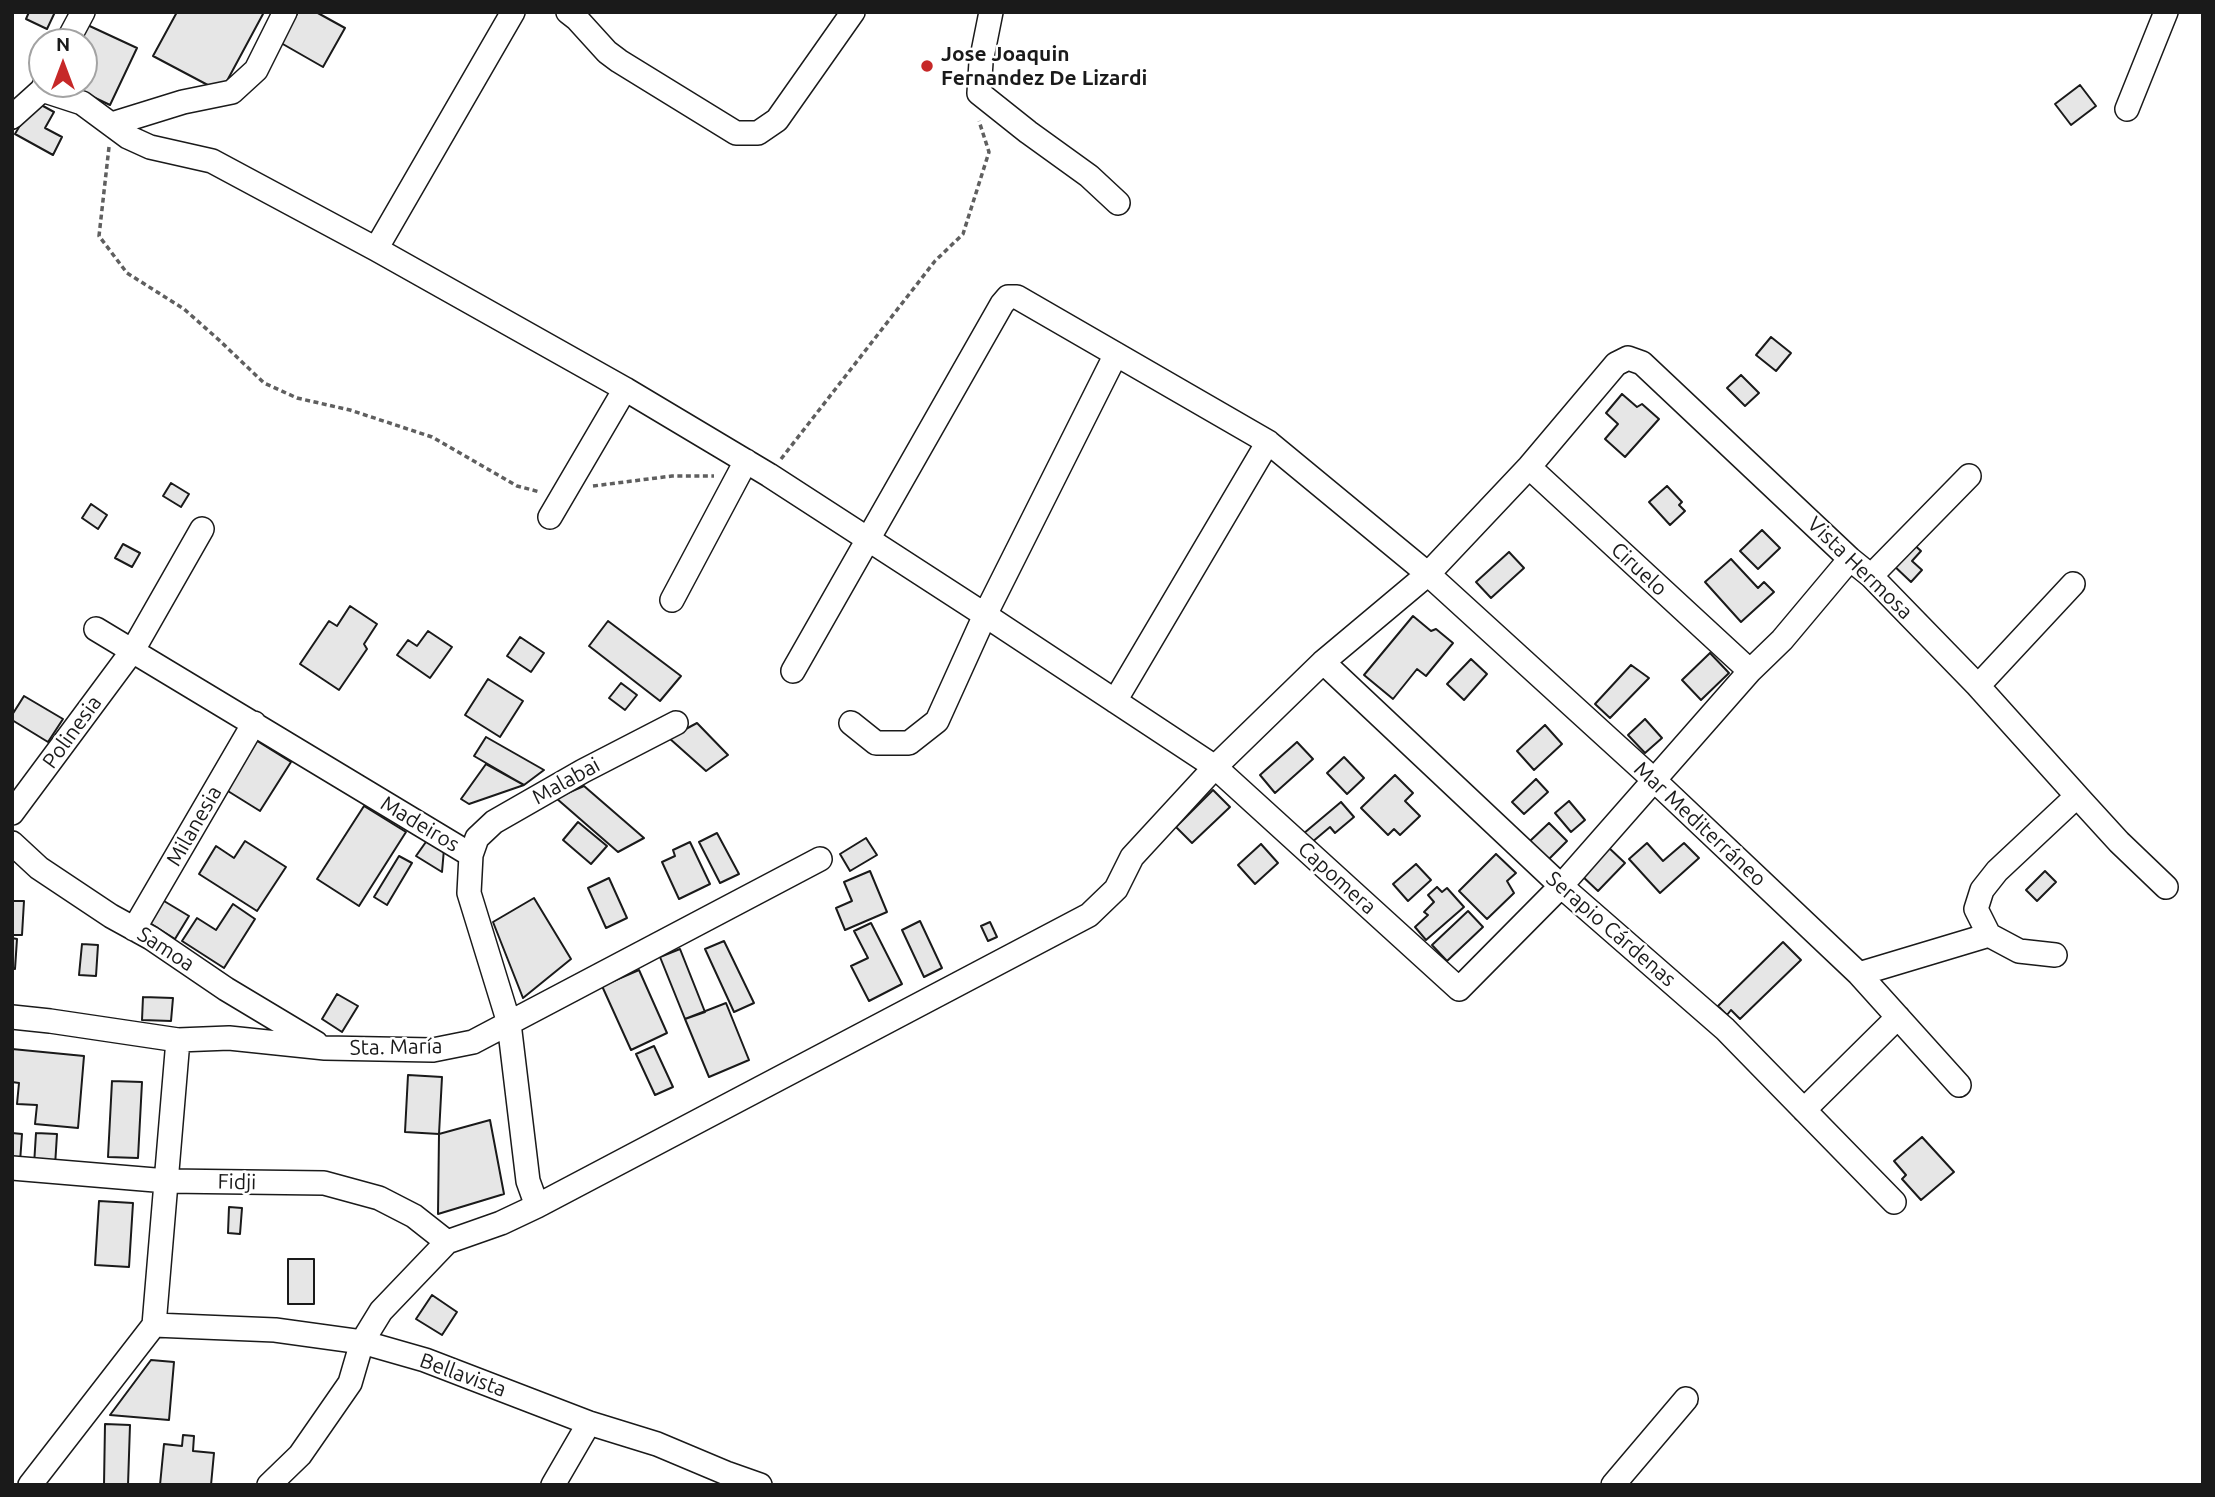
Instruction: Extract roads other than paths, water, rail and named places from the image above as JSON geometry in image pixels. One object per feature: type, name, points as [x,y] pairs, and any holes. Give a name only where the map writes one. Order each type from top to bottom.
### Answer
[{"type":"street","points":[[74,28],[83,12]]},
{"type":"street","points":[[111,124],[183,102],[232,92],[256,70],[285,12]]},
{"type":"street","points":[[376,249],[513,12]]},
{"type":"street","points":[[568,12],[619,61],[736,133],[758,133],[778,120],[853,12]]},
{"type":"street","points":[[991,12],[981,62],[979,93],[1089,176],[1118,203]]},
{"type":"street","points":[[2127,109],[2166,12]]},
{"type":"street","points":[[12,117],[32,98]]},
{"type":"street","name":"Capomera","points":[[70,98],[82,103],[128,137],[150,147],[212,162],[376,249],[625,389],[742,468],[769,475],[1215,767],[1459,989],[1561,886]]},
{"type":"street","name":"Mar Mediterráneo","points":[[867,538],[1002,304],[1008,298],[1017,297],[1268,442],[1429,574],[1654,780],[1859,974],[1959,1085]]},
{"type":"street","points":[[851,723],[876,743],[909,743],[937,721],[985,615],[1116,354]]},
{"type":"street","name":"Vista Hermosa","points":[[1529,467],[1616,364],[1628,358],[1642,363],[1871,576],[1978,686],[2119,842],[2166,887]]},
{"type":"street","points":[[550,517],[625,389]]},
{"type":"street","points":[[1115,701],[1268,442]]},
{"type":"street","points":[[269,1485],[300,1455],[349,1382],[362,1342],[381,1311],[447,1242],[501,1223],[537,1206],[1089,915],[1116,889],[1132,857],[1215,767],[1324,662],[1429,574],[1529,467]]},
{"type":"street","name":"Ciruelo","points":[[1529,467],[1750,671]]},
{"type":"street","points":[[672,600],[742,468]]},
{"type":"street","points":[[1871,576],[1969,476]]},
{"type":"street","name":"Polinesia","points":[[12,813],[133,650],[202,528]]},
{"type":"street","points":[[793,671],[867,538]]},
{"type":"street","points":[[1561,886],[1750,671],[1782,640],[1850,559]]},
{"type":"street","points":[[1978,686],[2073,584]]},
{"type":"street","name":"Madeiros","points":[[96,629],[471,855],[470,893],[509,1023],[528,1181],[537,1206]]},
{"type":"street","name":"Serapio Cárdenas","points":[[1324,662],[1561,886],[1725,1029],[1894,1202]]},
{"type":"street","name":"Milanesia","points":[[134,929],[254,723]]},
{"type":"street","name":"Malabai","points":[[471,855],[477,838],[494,822],[583,771],[676,723]]},
{"type":"street","points":[[2055,955],[2019,951],[1989,935],[1976,909],[1982,890],[1997,871],[2077,796]]},
{"type":"street","name":"Samoa","points":[[12,843],[39,868],[111,916],[151,938],[226,989],[325,1048]]},
{"type":"street","name":"Sta. María","points":[[12,1017],[178,1040],[229,1038],[325,1048],[433,1051],[473,1042],[820,859]]},
{"type":"street","points":[[1859,974],[1989,935]]},
{"type":"street","points":[[1804,1110],[1898,1017]]},
{"type":"street","points":[[30,1485],[154,1325],[178,1040]]},
{"type":"street","name":"Fidji","points":[[12,1168],[167,1181],[324,1183],[379,1198],[415,1216],[447,1242]]},
{"type":"street","name":"Bellavista","points":[[154,1325],[275,1330],[362,1342],[425,1360],[589,1423],[657,1444],[723,1479],[760,1485]]},
{"type":"street","points":[[1613,1485],[1686,1399]]},
{"type":"street","points":[[553,1485],[589,1423]]},
{"type":"place","name":"Jose Joaquin Fernandez De Lizardi","points":[[927,66]]}]
